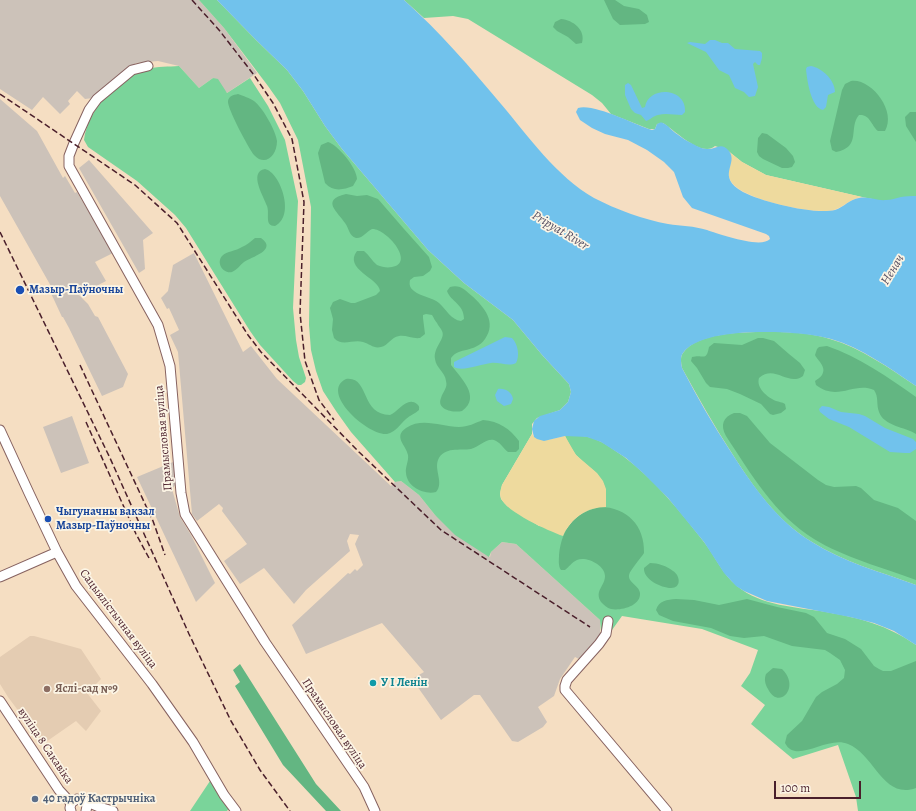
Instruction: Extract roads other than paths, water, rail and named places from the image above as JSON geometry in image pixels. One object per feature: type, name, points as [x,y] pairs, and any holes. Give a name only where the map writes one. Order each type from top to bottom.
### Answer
[{"type":"street","name":"Прамысловая вуліца","points":[[148,66],[132,70],[97,99],[89,110],[74,143],[69,156],[69,166],[158,325],[170,366],[185,514],[264,641],[364,787],[375,811]]},
{"type":"street","name":"Сацыялістычная вуліца","points":[[0,430],[57,552],[76,586],[152,684],[192,742],[224,795],[236,811]]},
{"type":"street","points":[[0,576],[57,552]]},
{"type":"street","points":[[608,621],[606,634],[567,680],[564,686],[565,690],[667,811]]},
{"type":"street","name":"вуліца 8 Сакавіка","points":[[0,701],[71,807]]},
{"type":"street","points":[[71,807],[77,798],[113,811]]},
{"type":"street","points":[[84,801],[87,806],[86,811]]},
{"type":"street","points":[[90,811],[99,807]]},
{"type":"water","points":[[217,0],[404,0],[454,50],[544,155],[568,179],[580,189],[602,202],[650,220],[702,229],[749,242],[765,242],[770,239],[766,234],[692,208],[683,197],[674,172],[664,162],[647,150],[628,140],[605,134],[592,128],[580,120],[576,112],[578,108],[585,107],[604,111],[652,130],[655,129],[657,124],[662,123],[667,125],[675,133],[689,142],[705,149],[721,146],[726,148],[731,156],[729,170],[730,181],[735,186],[752,196],[789,207],[826,211],[835,210],[859,198],[890,200],[905,196],[916,196],[916,386],[875,359],[854,348],[831,339],[798,333],[753,332],[710,338],[693,344],[683,353],[681,360],[682,368],[705,411],[724,442],[757,490],[776,513],[799,533],[824,549],[862,566],[916,585],[916,645],[894,631],[874,623],[767,601],[744,591],[736,586],[724,573],[704,542],[668,498],[626,458],[601,442],[587,437],[565,436],[544,441],[534,437],[532,429],[534,421],[540,416],[560,410],[568,402],[571,392],[569,384],[513,320],[464,283],[428,250],[342,149],[287,70]]},
{"type":"water","points":[[710,40],[728,43],[735,49],[760,51],[762,53],[760,65],[755,62],[753,64],[758,87],[755,96],[749,97],[744,92],[735,88],[729,75],[719,70],[706,52],[687,43],[705,44]]},
{"type":"water","points":[[811,66],[819,69],[827,75],[833,83],[835,92],[828,95],[826,107],[823,110],[815,104],[810,93],[806,69],[807,67]]},
{"type":"water","points":[[628,83],[631,85],[642,108],[645,107],[648,100],[653,95],[667,92],[680,98],[684,104],[685,112],[682,115],[658,115],[646,121],[641,115],[635,113],[631,109],[625,95],[625,85]]},
{"type":"water","points":[[505,337],[512,338],[516,343],[518,354],[516,363],[510,365],[491,363],[462,369],[454,367],[454,362]]},
{"type":"water","points":[[498,389],[503,389],[510,392],[513,399],[511,404],[504,406],[497,401],[495,395]]},
{"type":"water","points":[[822,406],[841,412],[865,416],[885,428],[913,439],[916,442],[916,449],[910,453],[890,452],[849,427],[829,419],[820,412],[819,409]]},
{"type":"railway","points":[[192,0],[219,30],[254,75],[273,103],[292,139],[304,202],[300,313],[305,361],[319,400],[334,420]]},
{"type":"railway","points":[[0,94],[135,185],[177,223],[248,335],[261,352],[359,452],[441,530],[590,627]]},
{"type":"railway","points":[[0,232],[110,458],[189,634],[231,721],[260,770],[290,811]]},
{"type":"railway","points":[[80,365],[153,521],[165,555]]},
{"type":"railway","points":[[86,422],[136,534],[149,558]]},
{"type":"place","name":"Мазыр-Паўночны","points":[[20,290]]},
{"type":"place","name":"Чыгуначны вакзал Мазыр-Паўночны","points":[[48,519]]},
{"type":"place","name":"У І Ленін","points":[[373,683]]},
{"type":"place","name":"Яслі-сад №9","points":[[47,689]]},
{"type":"place","name":"40 гадоў Кастрычніка","points":[[35,799]]},
{"type":"water label","name":"Pripyat River","points":[[560,231]]},
{"type":"water label","name":"Ненач","points":[[893,270]]}]
